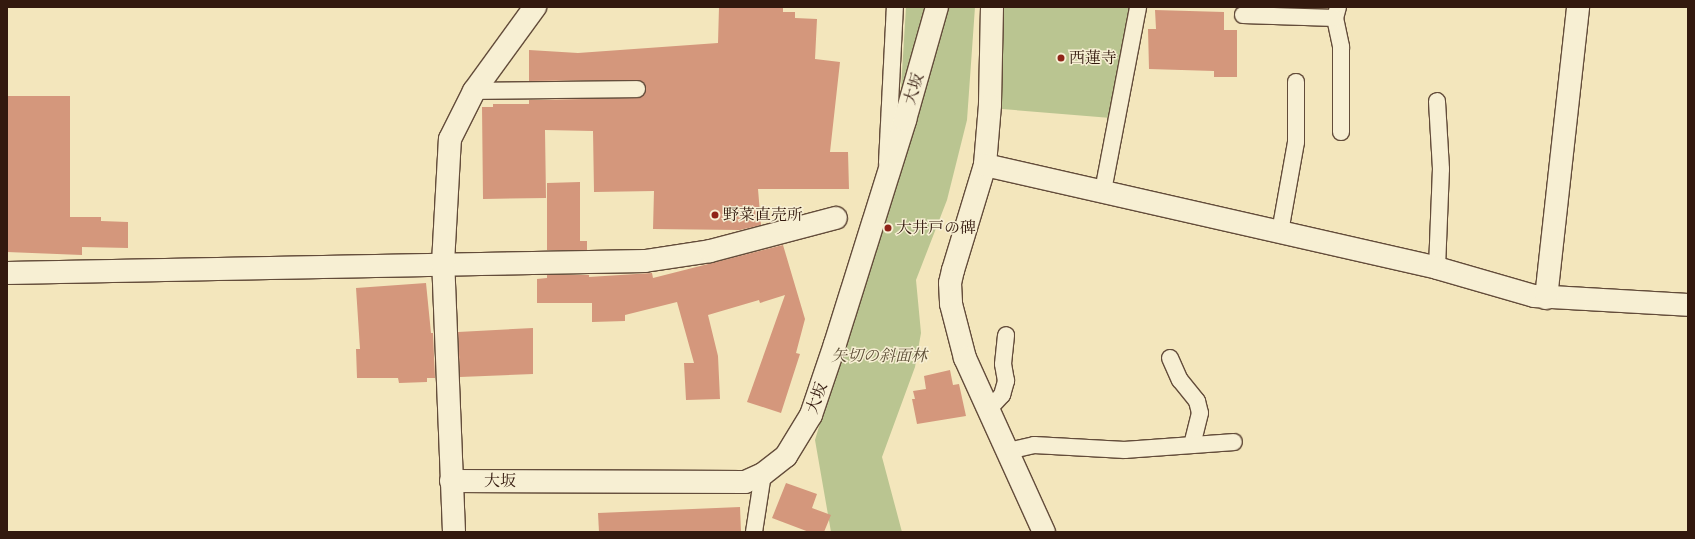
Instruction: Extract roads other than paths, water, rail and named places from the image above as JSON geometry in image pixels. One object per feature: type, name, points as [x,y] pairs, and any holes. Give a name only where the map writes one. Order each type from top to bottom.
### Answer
[{"type":"street","points":[[454,532],[444,263],[450,140],[474,91],[535,7]]},
{"type":"street","name":"大坂","points":[[451,481],[738,482],[763,474],[786,456],[811,415],[887,177],[937,7]]},
{"type":"street","points":[[992,7],[990,106],[985,164],[950,283],[951,304],[966,358],[1044,532]]},
{"type":"street","points":[[1546,298],[1578,7]]},
{"type":"street","points":[[985,164],[1437,268],[1546,298],[1688,305]]},
{"type":"street","points":[[7,273],[645,260],[710,252],[836,218]]},
{"type":"lane","points":[[887,177],[887,135],[895,7]]},
{"type":"lane","points":[[1103,191],[1138,7]]},
{"type":"lane","points":[[1243,15],[1336,13],[1341,47],[1342,132]]},
{"type":"lane","points":[[1280,232],[1296,142],[1296,82]]},
{"type":"lane","points":[[474,91],[637,89]]},
{"type":"lane","points":[[1437,101],[1441,169],[1437,268]]},
{"type":"lane","points":[[988,410],[1002,395],[1006,381],[1003,364],[1006,334]]},
{"type":"lane","points":[[1170,358],[1180,380],[1197,401],[1200,413],[1192,445]]},
{"type":"lane","points":[[1008,451],[1034,446],[1124,450],[1234,442]]},
{"type":"lane","points":[[754,532],[763,474]]},
{"type":"place","name":"西蓮寺","points":[[1061,58]]},
{"type":"place","name":"野菜直売所","points":[[715,215]]},
{"type":"place","name":"大井戸の碑","points":[[888,228]]},
{"type":"park label","name":"矢切の斜面林","points":[[879,356]]}]
